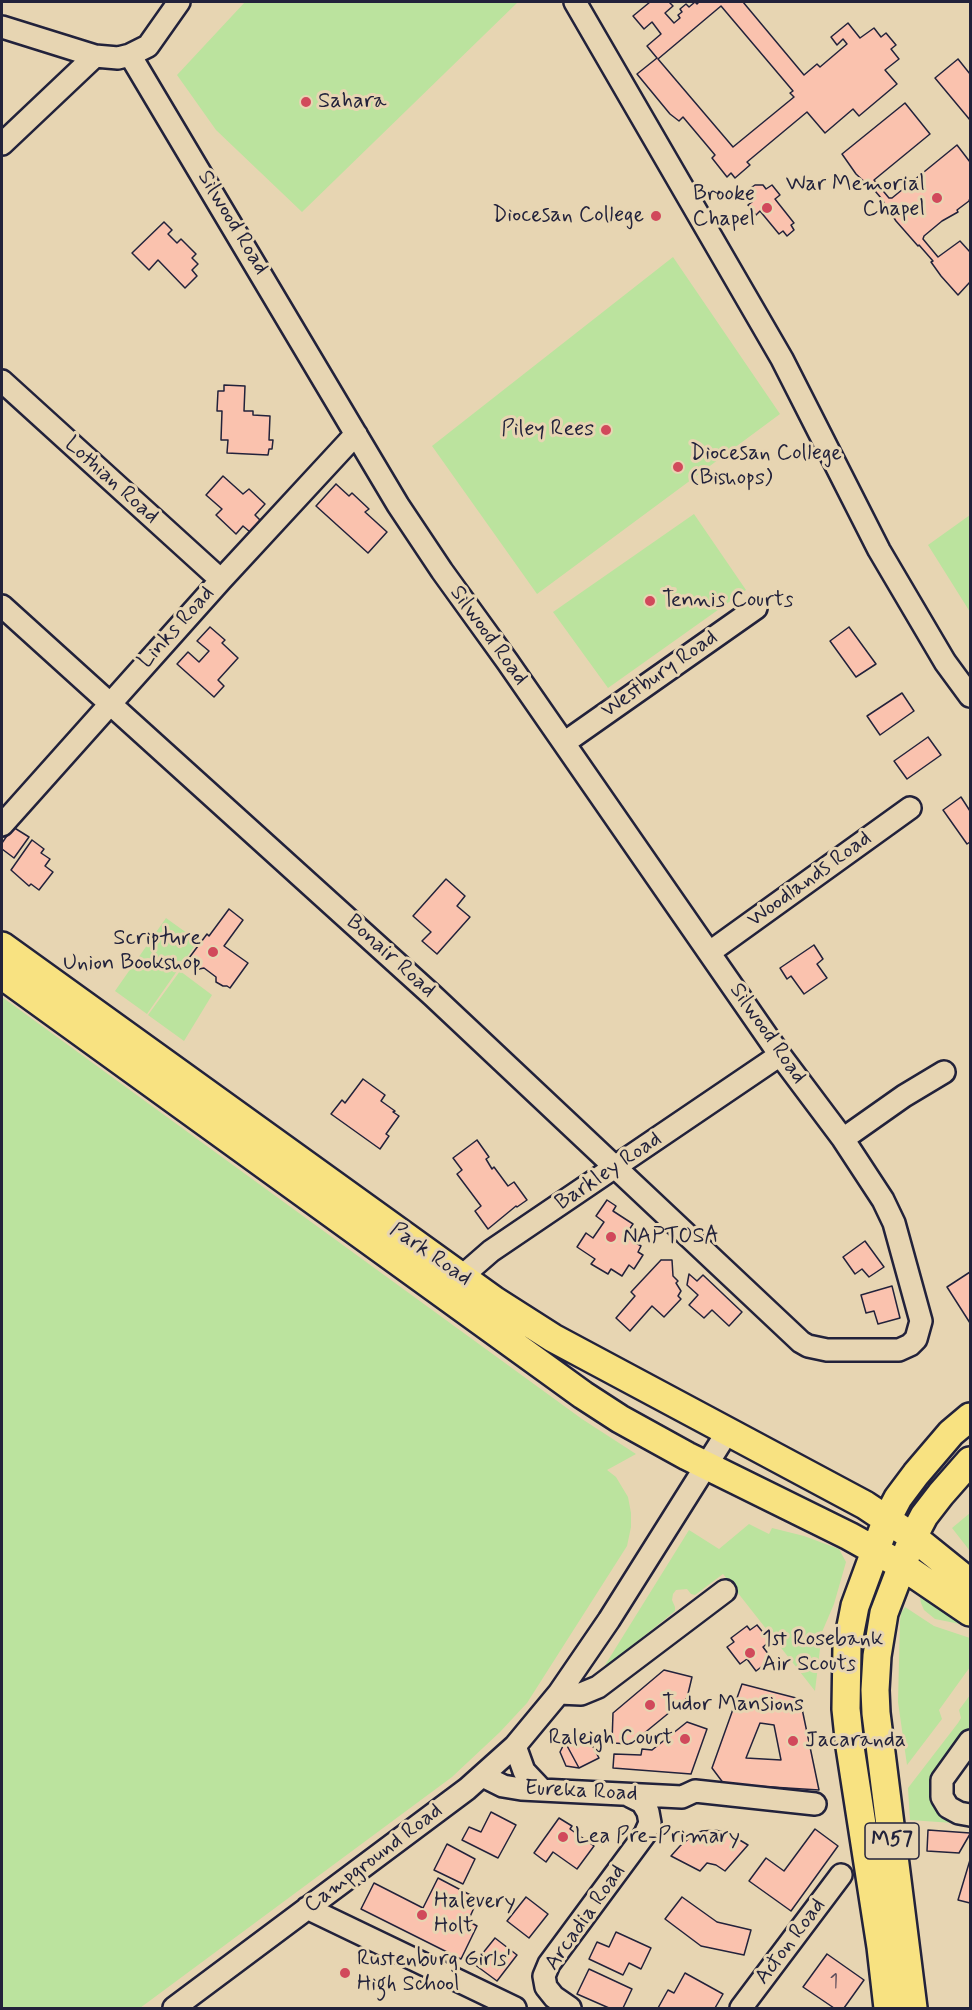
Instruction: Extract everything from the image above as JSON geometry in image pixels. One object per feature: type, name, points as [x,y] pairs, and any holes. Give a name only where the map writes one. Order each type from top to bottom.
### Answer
[{"type":"main road","name":"Park Road","points":[[2,946],[452,1285],[583,1395],[620,1419],[706,1466],[875,1550],[970,1612]]},
{"type":"main road","name":"Park Road","points":[[2,975],[452,1285],[495,1301],[553,1338],[887,1519],[970,1583]]},
{"type":"main road","name":"M57","points":[[888,2008],[846,1708],[845,1670],[850,1625],[887,1519],[915,1474],[951,1433],[970,1417]]},
{"type":"main road","name":"M57","points":[[913,2008],[877,1724],[875,1690],[877,1656],[884,1613],[913,1537],[940,1494],[970,1461]]},
{"type":"street","points":[[2,27],[95,56],[108,58],[130,55],[153,41],[179,2]]},
{"type":"street","points":[[575,2],[782,359],[879,550],[945,662],[970,696]]},
{"type":"street","name":"Silwood Road","points":[[130,55],[393,497],[442,572],[884,1200],[890,1213],[921,1321]]},
{"type":"street","points":[[2,144],[95,56]]},
{"type":"street","name":"Lothian Road","points":[[2,381],[221,580]]},
{"type":"street","name":"Links Road","points":[[2,825],[221,580],[356,434]]},
{"type":"street","name":"Bonair Road","points":[[2,606],[425,989],[801,1342],[827,1350],[903,1348],[916,1339],[921,1321]]},
{"type":"street","name":"Westbury Road","points":[[564,743],[756,608]]},
{"type":"street","name":"Woodlands Road","points":[[710,952],[910,808]]},
{"type":"street","name":"Barkley Road","points":[[452,1285],[491,1251],[617,1168],[780,1055]]},
{"type":"street","points":[[843,1139],[904,1096],[944,1072]]},
{"type":"street","name":"Campground Road","points":[[174,2008],[483,1776],[515,1746],[559,1693],[609,1620],[728,1431]]},
{"type":"street","points":[[559,1693],[581,1694],[598,1687],[724,1591]]},
{"type":"street","points":[[970,1741],[942,1780],[942,1797],[948,1807],[959,1813],[970,1815]]},
{"type":"street","points":[[515,1746],[524,1771],[541,1789]]},
{"type":"street","name":"Eureka Road","points":[[483,1776],[503,1786],[682,1797],[695,1791],[815,1804]]},
{"type":"street","name":"Arcadia Road","points":[[570,2008],[554,1997],[546,1987],[544,1976],[549,1965],[645,1834],[650,1823],[648,1812],[642,1803],[628,1795]]},
{"type":"street","name":"Acton Road","points":[[741,2008],[841,1875]]},
{"type":"street","points":[[307,1908],[515,2008]]},
{"type":"green space","name":"Sahara","points":[[245,2],[518,2],[302,212],[216,130],[177,75]]},
{"type":"green space","name":"Piley Rees","points":[[673,257],[780,414],[537,594],[432,446]]},
{"type":"green space","name":"Tennis Courts","points":[[694,514],[746,590],[608,688],[553,612]]},
{"type":"green space","points":[[970,515],[970,612],[928,545]]},
{"type":"green space","points":[[166,918],[198,941],[147,1014],[115,991]]},
{"type":"green space","points":[[180,971],[212,995],[184,1041],[148,1015]]},
{"type":"green space","points":[[2,997],[582,1419],[636,1454],[607,1470],[616,1477],[628,1497],[631,1527],[627,1546],[527,1703],[452,1777],[140,2008],[2,2008]]},
{"type":"green space","points":[[970,1513],[970,1551],[952,1528]]},
{"type":"green space","points":[[749,1524],[769,1534],[772,1528],[804,1536],[839,1549],[846,1562],[834,1604],[822,1632],[815,1691],[723,1574],[695,1595],[687,1589],[676,1590],[672,1600],[675,1611],[602,1670],[689,1530],[719,1549]]},
{"type":"green space","points":[[924,1597],[970,1626],[935,1619],[924,1610],[920,1598]]},
{"type":"green space","points":[[905,1607],[934,1626],[970,1638],[970,1667],[939,1710],[942,1719],[907,1765],[898,1702],[900,1621]]},
{"type":"green space","points":[[970,1695],[970,1727],[933,1777],[931,1785],[930,1793],[934,1808],[953,1823],[910,1820],[908,1788],[958,1723],[961,1718],[959,1710]]},
{"type":"building","points":[[650,2],[669,2],[673,6],[665,13],[674,23],[680,18],[678,15],[682,12],[680,9],[686,4],[689,7],[695,2],[697,4],[699,2],[743,2],[804,75],[817,64],[820,67],[847,44],[843,39],[837,45],[831,37],[848,23],[860,38],[874,28],[881,37],[886,33],[896,45],[891,49],[899,59],[885,70],[897,84],[859,116],[853,109],[825,133],[807,112],[747,162],[750,165],[735,178],[731,173],[727,177],[712,158],[715,155],[683,117],[679,121],[670,114],[637,74],[657,58],[647,46],[661,34],[652,22],[644,29],[633,16]],"holes":[[[721,6],[793,91],[790,93],[794,97],[733,147],[658,59]]]},
{"type":"building","points":[[958,59],[970,74],[970,120],[935,78]]},
{"type":"building","points":[[905,103],[930,134],[874,180],[889,198],[892,198],[957,145],[970,162],[969,201],[923,239],[938,257],[960,241],[970,252],[970,282],[958,295],[941,276],[931,262],[933,261],[896,221],[870,185],[856,174],[842,154]]},
{"type":"building","name":"Brooke Chapel","points":[[755,185],[763,185],[766,189],[772,185],[780,195],[775,199],[794,223],[791,225],[794,230],[787,236],[783,231],[779,234],[760,211],[756,215],[748,205],[752,202],[748,197],[749,189]]},
{"type":"building","points":[[164,222],[172,230],[168,234],[177,243],[181,239],[196,254],[192,258],[198,264],[192,270],[197,276],[185,288],[158,260],[149,270],[132,253]]},
{"type":"building","points":[[224,385],[245,386],[244,411],[253,411],[253,415],[270,416],[269,440],[273,440],[272,449],[269,449],[268,455],[227,453],[228,440],[221,440],[222,411],[217,411],[218,391],[224,391]]},
{"type":"building","points":[[223,476],[243,494],[249,489],[265,504],[255,515],[261,521],[250,532],[243,526],[236,534],[216,515],[222,509],[206,495]]},
{"type":"building","points":[[336,484],[349,496],[352,493],[369,509],[365,512],[387,532],[368,553],[316,506]]},
{"type":"building","points":[[210,627],[225,640],[222,643],[238,658],[218,680],[224,686],[214,697],[177,664],[188,652],[199,662],[209,651],[197,641]]},
{"type":"building","points":[[849,627],[876,664],[856,677],[830,641]]},
{"type":"building","points":[[902,693],[914,711],[880,735],[867,716]]},
{"type":"building","points":[[928,737],[941,755],[907,779],[894,761]]},
{"type":"building","points":[[961,797],[970,811],[970,842],[967,844],[943,810]]},
{"type":"building","points":[[13,827],[29,837],[14,858],[2,849],[2,843]]},
{"type":"building","points":[[32,840],[44,849],[41,853],[50,859],[45,866],[53,872],[39,890],[31,884],[29,886],[11,870]]},
{"type":"building","points":[[446,879],[465,896],[457,906],[470,917],[437,954],[422,941],[431,932],[413,916]]},
{"type":"building","name":"Scripture Union Bookshop","points":[[229,909],[243,920],[224,946],[248,963],[230,988],[216,982],[216,977],[204,968],[199,969],[193,965],[189,958]]},
{"type":"building","points":[[814,945],[823,959],[817,964],[827,978],[804,994],[791,976],[787,979],[780,968]]},
{"type":"building","points":[[363,1079],[385,1095],[381,1101],[399,1116],[386,1134],[389,1136],[380,1149],[331,1114],[342,1100],[345,1103]]},
{"type":"building","points":[[477,1140],[489,1157],[486,1159],[492,1169],[494,1167],[508,1186],[514,1182],[527,1200],[488,1229],[475,1211],[481,1206],[457,1174],[462,1170],[453,1158]]},
{"type":"building","name":"NAPTOSA","points":[[607,1200],[616,1206],[613,1211],[633,1224],[625,1236],[641,1246],[638,1252],[643,1255],[634,1269],[629,1265],[622,1276],[611,1269],[608,1274],[591,1264],[595,1259],[577,1247],[586,1233],[593,1238],[604,1222],[596,1216]]},
{"type":"building","points":[[865,1241],[884,1267],[869,1277],[862,1269],[855,1274],[843,1257]]},
{"type":"building","points":[[661,1260],[672,1260],[673,1276],[678,1281],[676,1283],[681,1291],[678,1296],[681,1299],[664,1317],[652,1306],[630,1331],[616,1318],[635,1296],[631,1292]]},
{"type":"building","points":[[970,1272],[970,1323],[947,1287]]},
{"type":"building","points":[[689,1274],[697,1281],[703,1275],[742,1312],[729,1326],[712,1310],[704,1318],[689,1305],[698,1295],[687,1285]]},
{"type":"building","points":[[892,1286],[900,1318],[878,1324],[874,1311],[866,1313],[861,1295]]},
{"type":"building","name":"1st Rosebank Air Scouts","points":[[757,1625],[770,1641],[763,1647],[772,1659],[756,1671],[747,1659],[740,1664],[727,1647],[734,1642],[731,1638],[747,1626],[750,1630]]},
{"type":"building","name":"Tudor Mansions","points":[[664,1670],[692,1677],[687,1698],[631,1744],[612,1743],[613,1713]]},
{"type":"building","name":"Jacaranda","points":[[742,1684],[800,1699],[819,1790],[724,1784],[712,1768]],"holes":[[[760,1723],[774,1725],[781,1760],[746,1758]]]},
{"type":"building","name":"Raleigh Court","points":[[687,1722],[707,1729],[691,1774],[613,1768],[614,1754],[641,1755],[642,1749],[652,1750]]},
{"type":"building","points":[[585,1732],[599,1758],[579,1768],[565,1742]]},
{"type":"building","points":[[565,1742],[579,1768],[566,1766],[560,1752]]},
{"type":"building","points":[[491,1812],[516,1825],[498,1858],[462,1840],[469,1827],[481,1832]]},
{"type":"building","name":"Lea Pre-Primary","points":[[559,1818],[572,1826],[570,1829],[594,1846],[577,1869],[553,1852],[546,1862],[534,1853]]},
{"type":"building","points":[[815,1829],[838,1846],[791,1911],[749,1881],[766,1858],[784,1871]]},
{"type":"building","points":[[715,1830],[728,1833],[748,1845],[725,1871],[716,1865],[707,1863],[700,1871],[671,1856],[692,1836],[702,1831]]},
{"type":"building","points":[[928,1830],[970,1834],[959,1853],[927,1851]]},
{"type":"building","points":[[447,1844],[475,1859],[463,1884],[434,1870]]},
{"type":"building","points":[[970,1860],[970,1903],[958,1900]]},
{"type":"building","name":"Halevery Holt","points":[[438,1878],[478,1899],[468,1921],[477,1926],[461,1959],[361,1909],[374,1883],[423,1908]]},
{"type":"building","points":[[526,1897],[548,1914],[529,1938],[507,1921]]},
{"type":"building","points":[[682,1897],[717,1922],[751,1930],[744,1955],[701,1946],[665,1919]]},
{"type":"building","points":[[616,1932],[651,1948],[641,1969],[629,1963],[623,1975],[589,1959],[597,1942],[609,1947]]},
{"type":"building","points":[[495,1938],[517,1955],[497,1981],[474,1964]]},
{"type":"building","points":[[827,1954],[864,1980],[844,2008],[834,2008],[803,1987]]},
{"type":"building","points":[[589,1969],[632,1989],[623,2008],[609,2008],[577,1994]]},
{"type":"building","points":[[685,1973],[723,1994],[715,2008],[658,2008],[668,1990],[674,1993]]},
{"type":"place","name":"Sahara","points":[[306,102]]},
{"type":"place","name":"War Memorial Chapel","points":[[937,198]]},
{"type":"place","name":"Brooke Chapel","points":[[767,208]]},
{"type":"place","name":"Diocesan College","points":[[656,216]]},
{"type":"place","name":"Piley Rees","points":[[606,430]]},
{"type":"place","name":"Diocesan College (Bishops)","points":[[678,467]]},
{"type":"place","name":"Tennis Courts","points":[[650,601]]},
{"type":"place","name":"Scripture Union Bookshop","points":[[213,952]]},
{"type":"place","name":"NAPTOSA","points":[[611,1237]]},
{"type":"place","name":"1st Rosebank Air Scouts","points":[[750,1653]]},
{"type":"place","name":"Tudor Mansions","points":[[650,1705]]},
{"type":"place","name":"Raleigh Court","points":[[685,1739]]},
{"type":"place","name":"Jacaranda","points":[[793,1741]]},
{"type":"place","name":"Lea Pre-Primary","points":[[563,1837]]},
{"type":"place","name":"Halevery Holt","points":[[422,1915]]},
{"type":"place","name":"Rustenburg Girls' High School","points":[[345,1973]]}]
